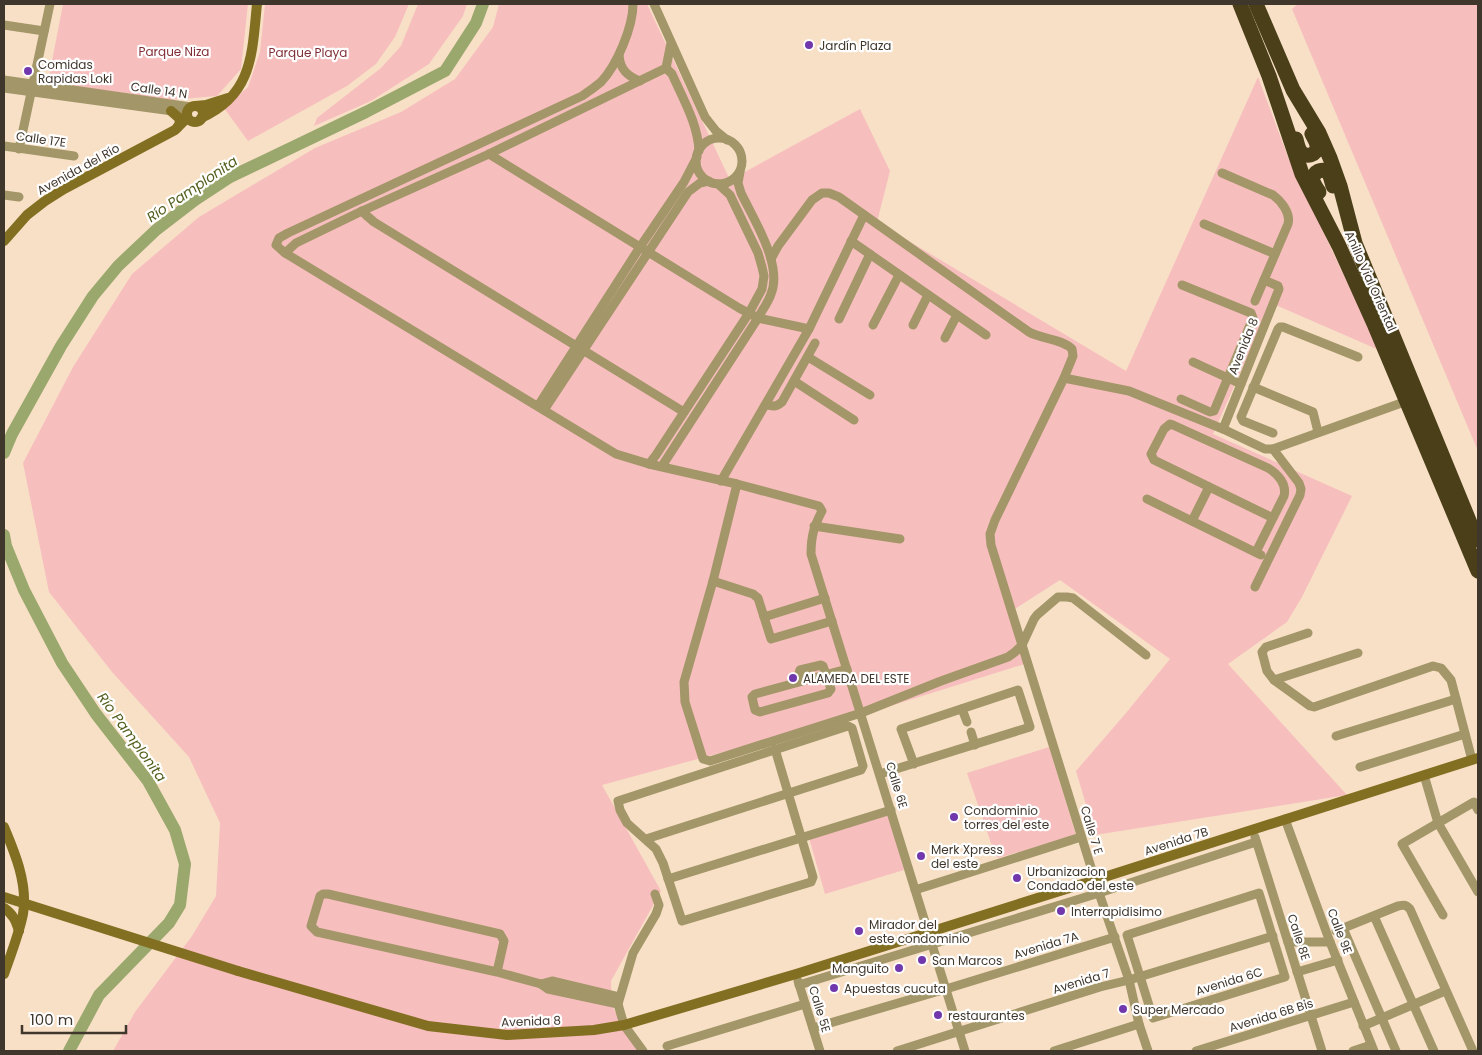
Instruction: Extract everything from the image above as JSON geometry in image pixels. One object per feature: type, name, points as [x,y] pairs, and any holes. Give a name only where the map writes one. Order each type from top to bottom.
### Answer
[{"type":"highway","name":"Anillo Vial Oriental","points":[[1240,4],[1269,76],[1299,166],[1339,246],[1407,401],[1478,571]]},
{"type":"highway","name":"Anillo Vial Oriental","points":[[1256,4],[1293,90],[1316,128],[1330,158],[1355,243],[1478,543]]},
{"type":"highway","points":[[1288,132],[1295,136],[1300,151],[1308,156],[1314,154],[1318,147],[1312,134],[1316,128]]},
{"type":"highway","points":[[1315,198],[1319,191],[1313,181],[1314,176],[1316,172],[1321,170],[1329,174],[1334,191],[1342,196]]},
{"type":"street","points":[[19,149],[50,4]]},
{"type":"street","points":[[174,130],[185,120],[191,109],[221,101],[233,95],[243,82],[250,62],[257,4]]},
{"type":"street","points":[[633,4],[633,15],[619,55],[601,81],[582,96],[288,233],[279,238],[276,244],[285,253],[616,454],[648,464],[737,484],[713,581],[684,682],[686,702],[703,759],[710,761],[861,713],[1008,657],[1022,645],[1037,615],[1058,597],[1073,598],[1146,655]]},
{"type":"street","points":[[654,4],[705,117],[716,131],[727,140]]},
{"type":"street","points":[[4,25],[44,31]]},
{"type":"street","points":[[666,68],[671,43]]},
{"type":"street","points":[[619,55],[624,72],[631,78],[640,81]]},
{"type":"street","points":[[285,253],[296,243],[489,154],[666,68]]},
{"type":"street","points":[[648,464],[749,313],[762,289],[764,276],[758,253],[730,194],[718,184],[709,181],[699,171],[696,128],[672,74],[666,68]]},
{"type":"street","name":"Calle 14 N","points":[[4,80],[32,88],[171,111],[191,109]]},
{"type":"street","name":"Calle 14 N","points":[[4,88],[32,88],[191,109]]},
{"type":"street","name":"Avenida del Río","points":[[4,242],[27,216],[44,201],[174,130],[183,129],[218,110],[233,95]]},
{"type":"street","points":[[191,109],[189,118],[198,120]]},
{"type":"street","points":[[171,111],[177,115],[180,123],[174,130]]},
{"type":"street","points":[[580,348],[640,246],[684,182],[698,154],[708,142],[720,138],[733,143],[740,151],[742,161],[738,183],[741,193],[771,259],[774,280],[772,294],[662,466]]},
{"type":"street","name":"Calle 17E","points":[[4,146],[74,156]]},
{"type":"street","points":[[489,154],[738,308],[758,318],[809,329]]},
{"type":"street","points":[[718,184],[731,181],[740,172]]},
{"type":"street","points":[[1222,173],[1273,195],[1279,199],[1288,215],[1289,219],[1255,301]]},
{"type":"street","points":[[541,408],[580,348],[688,192],[700,184],[709,181]]},
{"type":"street","points":[[771,259],[774,252],[812,200],[822,193],[830,193],[864,214],[1029,332],[1038,337],[1069,346],[1074,353],[1064,378],[1129,391],[1223,429],[1265,449],[1273,449],[1407,401]]},
{"type":"street","points":[[4,196],[19,197]]},
{"type":"street","points":[[362,211],[374,222],[684,412]]},
{"type":"street","points":[[722,481],[809,329],[864,214]]},
{"type":"street","points":[[1204,224],[1275,254]]},
{"type":"street","points":[[765,243],[774,244],[783,241]]},
{"type":"street","points":[[851,241],[986,335]]},
{"type":"street","points":[[838,319],[870,254]]},
{"type":"street","points":[[874,326],[899,275]]},
{"type":"street","name":"Avenida 8","points":[[1223,429],[1279,289],[1278,286],[1264,280]]},
{"type":"street","points":[[1181,399],[1212,412],[1253,318],[1252,315],[1182,285]]},
{"type":"street","points":[[913,325],[928,295]]},
{"type":"street","points":[[944,338],[957,315]]},
{"type":"street","points":[[1273,433],[1240,417],[1280,327],[1358,357]]},
{"type":"street","points":[[766,404],[772,407],[782,402],[815,343]]},
{"type":"street","points":[[808,356],[870,395]]},
{"type":"street","points":[[1192,362],[1241,384]]},
{"type":"street","name":"Calle 7 E","points":[[1064,378],[990,534],[993,552],[1098,893],[1129,980],[1139,1024],[1148,1051]]},
{"type":"street","points":[[794,381],[854,420]]},
{"type":"street","points":[[1253,387],[1313,412],[1318,432]]},
{"type":"street","points":[[1256,552],[1273,518],[1284,496],[1284,484],[1272,471],[1173,425],[1168,425],[1164,429],[1151,454],[1154,460],[1273,518]]},
{"type":"street","points":[[1254,586],[1300,495],[1301,489],[1299,483],[1273,449]]},
{"type":"street","name":"Calle 6E","points":[[737,484],[819,506],[822,511],[814,526],[811,554],[965,1051]]},
{"type":"street","points":[[1192,521],[1209,487]]},
{"type":"street","points":[[1147,499],[1269,558]]},
{"type":"street","points":[[814,526],[900,539]]},
{"type":"street","points":[[713,581],[753,594],[758,598],[771,639],[832,621]]},
{"type":"street","points":[[764,617],[825,598]]},
{"type":"street","points":[[1308,633],[1266,647],[1263,650],[1267,671],[1274,680],[1314,707],[1434,666],[1441,668],[1451,680],[1465,734],[1475,759]]},
{"type":"street","points":[[1274,680],[1358,653]]},
{"type":"street","points":[[821,665],[826,674],[830,689],[828,692],[760,712],[755,710],[753,695],[800,681],[800,670],[821,665]]},
{"type":"street","points":[[826,674],[847,669]]},
{"type":"street","points":[[880,774],[914,764],[1030,728],[1018,690],[901,729],[914,764]]},
{"type":"street","points":[[1336,736],[1456,699]]},
{"type":"street","points":[[962,709],[967,722]]},
{"type":"street","points":[[646,839],[788,794],[861,770],[863,766],[852,728],[848,726],[775,749],[618,801],[620,810],[627,823],[656,849],[663,862],[682,921],[811,882],[813,877],[801,838],[788,794],[775,749]]},
{"type":"street","points":[[971,732],[975,745]]},
{"type":"street","points":[[1360,767],[1465,734]]},
{"type":"street","name":"Avenida 7B","points":[[796,974],[1475,759]]},
{"type":"street","points":[[1424,775],[1438,823],[1478,892]]},
{"type":"street","points":[[1443,915],[1402,844],[1474,802],[1478,810]]},
{"type":"street","points":[[668,879],[891,810]]},
{"type":"street","name":"Calle 9E","points":[[1285,819],[1330,942],[1372,1048]]},
{"type":"street","points":[[4,827],[14,850],[24,898],[19,931],[4,974]]},
{"type":"street","name":"Calle 8E","points":[[1252,830],[1322,1051]]},
{"type":"street","points":[[915,890],[1081,837]]},
{"type":"street","name":"Avenida 7B","points":[[799,985],[1256,842]]},
{"type":"street","points":[[1161,859],[1165,871]]},
{"type":"street","points":[[1140,976],[1127,936],[1259,893],[1273,936]]},
{"type":"street","points":[[497,972],[504,941],[500,934],[328,894],[320,896],[311,926],[317,932],[497,972],[541,984],[552,981],[619,1000]]},
{"type":"street","points":[[643,1051],[624,1025],[619,1000],[633,954],[656,914],[659,905],[655,894]]},
{"type":"street","name":"Avenida 8","points":[[4,898],[238,971],[428,1026],[507,1035],[594,1030],[624,1025],[796,974]]},
{"type":"street","points":[[1396,1051],[1340,929],[1403,905],[1410,909],[1473,1051]]},
{"type":"street","points":[[4,908],[15,920],[19,931]]},
{"type":"street","points":[[1374,916],[1434,1051]]},
{"type":"street","name":"Avenida 7","points":[[897,1051],[1100,987],[1273,936]]},
{"type":"street","name":"Avenida 6C","points":[[1140,976],[1153,1018],[1285,977],[1273,936]]},
{"type":"street","name":"Avenida 7A","points":[[813,1028],[1114,937]]},
{"type":"street","points":[[1288,942],[1330,942]]},
{"type":"street","points":[[851,956],[856,967]]},
{"type":"street","points":[[1297,972],[1338,960]]},
{"type":"street","name":"Calle 5E","points":[[796,974],[820,1051]]},
{"type":"street","points":[[1363,1026],[1445,991]]},
{"type":"street","name":"Avenida 6B Bis","points":[[1196,1051],[1354,1002]]},
{"type":"street","points":[[666,1046],[805,1004]]},
{"type":"street","points":[[1054,1051],[1139,1024]]},
{"type":"street","points":[[1353,1051],[1372,1048]]},
{"type":"green space","name":"Parque Niza","points":[[63,4],[248,4],[241,69],[217,96],[171,100],[48,82]]},
{"type":"green space","name":"Parque Playa","points":[[265,4],[409,4],[395,37],[376,64],[347,86],[248,141],[224,108],[248,87],[260,52]]},
{"type":"green space","points":[[418,4],[467,4],[463,16],[429,64],[371,101],[314,126],[317,118],[381,68],[401,46]]},
{"type":"green space","points":[[499,4],[647,4],[730,180],[860,109],[890,171],[877,222],[1126,371],[1258,77],[1288,157],[1379,350],[1271,303],[1213,434],[1352,496],[1302,597],[1287,622],[1228,664],[1347,795],[1095,835],[1076,771],[1170,659],[1060,580],[1015,609],[1031,662],[871,712],[602,785],[661,891],[611,981],[612,1006],[639,1051],[113,1051],[135,1012],[192,936],[216,896],[220,823],[189,757],[112,672],[49,592],[23,463],[73,367],[132,274],[199,217],[315,148],[401,112],[455,79],[493,27]]},
{"type":"green space","points":[[1298,4],[1478,4],[1478,451],[1292,9]]},
{"type":"green space","points":[[1049,747],[1076,835],[998,858],[993,849],[967,773]]},
{"type":"green space","points":[[888,814],[904,870],[825,894],[809,838]]},
{"type":"waterway","name":"Río Pamplonita","points":[[4,453],[12,434],[61,346],[93,296],[118,266],[156,230],[195,200],[230,177],[366,112],[445,71],[476,23],[483,4]]},
{"type":"waterway","name":"Río Pamplonita","points":[[4,535],[6,546],[24,590],[62,663],[96,714],[148,781],[175,830],[185,864],[180,905],[169,923],[99,995],[69,1051]]},
{"type":"place","name":"Jardín Plaza","points":[[809,45]]},
{"type":"place","name":"Comidas Rapidas Loki","points":[[28,71]]},
{"type":"place","name":"ALAMEDA DEL ESTE","points":[[793,678]]},
{"type":"place","name":"Condominio torres del este","points":[[954,817]]},
{"type":"place","name":"Merk Xpress del este","points":[[921,856]]},
{"type":"place","name":"Urbanizacion Condado del este","points":[[1017,878]]},
{"type":"place","name":"Interrapidisimo","points":[[1061,911]]},
{"type":"place","name":"Mirador del este condominio","points":[[859,931]]},
{"type":"place","name":"San Marcos","points":[[922,960]]},
{"type":"place","name":"Manguito","points":[[899,968]]},
{"type":"place","name":"Apuestas cucuta","points":[[834,988]]},
{"type":"place","name":"Super Mercado","points":[[1123,1009]]},
{"type":"place","name":"restaurantes","points":[[938,1015]]}]
